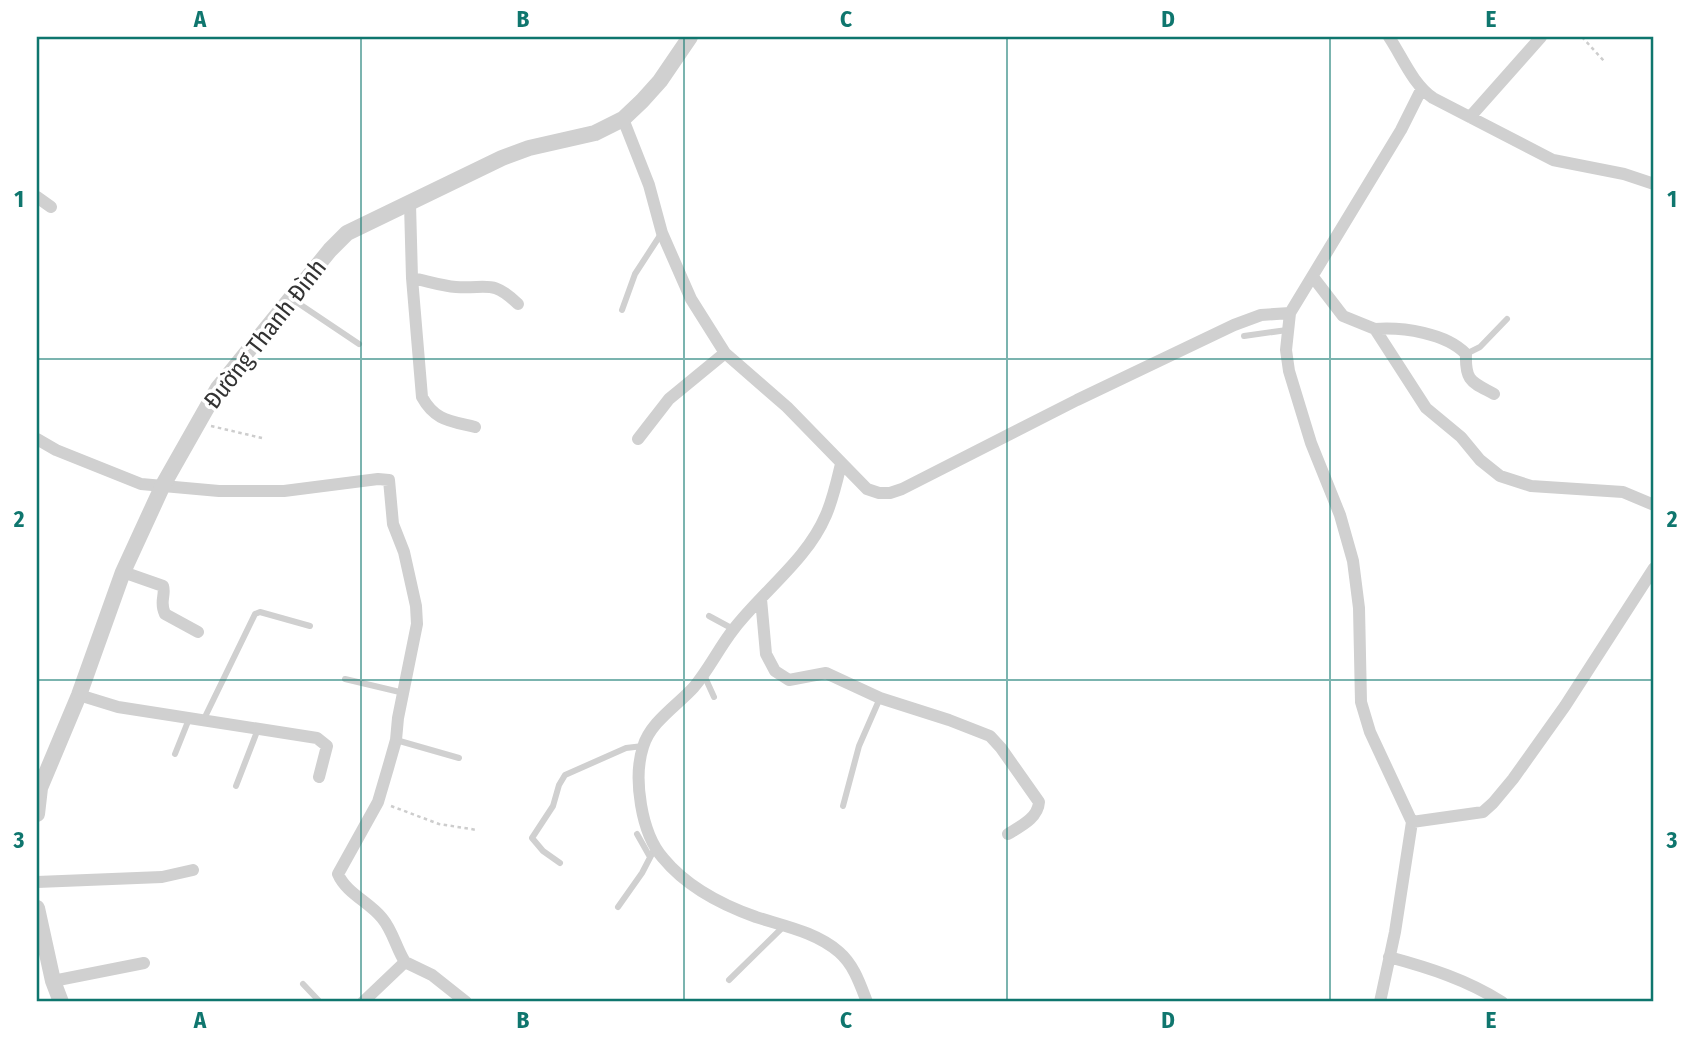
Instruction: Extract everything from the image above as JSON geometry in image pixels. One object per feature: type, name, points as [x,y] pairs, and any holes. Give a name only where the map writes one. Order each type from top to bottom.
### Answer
[{"type":"street","name":"Đường Thanh Đình","points":[[37,814],[40,788],[79,695],[122,572],[163,485],[218,388],[330,250],[347,233],[410,205],[502,158],[529,148],[595,133],[623,119],[660,81],[690,37]]},
{"type":"street","points":[[1389,37],[1421,90],[1553,160],[1624,174],[1654,184]]},
{"type":"street","points":[[1470,117],[1541,37]]},
{"type":"street","points":[[1380,1002],[1412,822],[1370,732],[1361,702],[1359,608],[1353,561],[1340,515],[1311,443],[1294,391],[1286,350],[1290,313],[1401,130],[1421,90]]},
{"type":"street","points":[[623,119],[649,186],[662,233],[691,299],[725,353],[787,407],[867,489],[879,494],[890,493],[1234,324],[1261,315],[1290,313]]},
{"type":"street","points":[[37,197],[51,207]]},
{"type":"street","points":[[410,205],[412,278],[422,397],[429,411],[442,419],[475,427]]},
{"type":"street","points":[[1313,277],[1343,316],[1376,329],[1392,328],[1450,342],[1466,354],[1465,367],[1471,382],[1494,394]]},
{"type":"street","points":[[412,278],[456,287],[495,287],[504,291],[518,304]]},
{"type":"street","points":[[1376,329],[1426,408],[1461,437],[1480,460],[1500,477],[1531,486],[1623,492],[1654,505]]},
{"type":"street","points":[[638,439],[669,399],[725,353]]},
{"type":"street","points":[[37,439],[56,450],[141,484],[219,491],[284,491],[388,478],[391,483],[393,524],[404,552],[416,606],[417,624],[396,740],[378,802],[338,874],[343,883],[382,918],[405,962],[432,975],[466,1002]]},
{"type":"street","points":[[841,464],[826,515],[817,533],[733,629],[704,675],[657,723],[643,746],[639,776],[641,805],[652,853],[678,875],[723,903],[757,917],[785,924],[838,951],[851,965],[867,1002]]},
{"type":"street","points":[[122,572],[163,586],[161,602],[165,614],[198,632]]},
{"type":"street","points":[[1412,822],[1483,812],[1493,803],[1565,706],[1653,572]]},
{"type":"street","points":[[761,598],[766,654],[775,671],[789,680],[826,673],[880,698],[990,736],[1039,802],[1038,810],[1026,823],[1008,834]]},
{"type":"street","points":[[79,695],[118,707],[317,738],[327,746],[319,778]]},
{"type":"street","points":[[37,882],[162,877],[193,870]]},
{"type":"street","points":[[37,908],[53,981],[61,1002]]},
{"type":"street","points":[[1389,957],[1469,982],[1502,1002]]},
{"type":"street","points":[[363,1002],[405,962]]},
{"type":"street","points":[[53,981],[144,963]]},
{"type":"lane","points":[[622,310],[635,274],[662,233]]},
{"type":"lane","points":[[290,298],[359,344]]},
{"type":"lane","points":[[1466,354],[1480,347],[1507,319]]},
{"type":"lane","points":[[1244,336],[1287,330]]},
{"type":"lane","points":[[203,721],[255,614],[260,612],[310,626]]},
{"type":"lane","points":[[709,616],[733,629]]},
{"type":"lane","points":[[704,675],[714,697]]},
{"type":"lane","points":[[345,679],[404,693]]},
{"type":"lane","points":[[843,806],[859,747],[880,698]]},
{"type":"lane","points":[[175,754],[189,719]]},
{"type":"lane","points":[[236,786],[258,729]]},
{"type":"lane","points":[[396,740],[459,758]]},
{"type":"lane","points":[[560,863],[543,851],[532,838],[553,806],[565,775],[626,748],[643,746]]},
{"type":"lane","points":[[618,907],[642,873],[652,853],[638,834]]},
{"type":"lane","points":[[729,980],[785,924]]},
{"type":"lane","points":[[303,984],[320,1002]]},
{"type":"path","points":[[1582,37],[1604,61]]},
{"type":"path","points":[[198,422],[262,438]]},
{"type":"path","points":[[378,802],[439,824],[477,830]]}]
